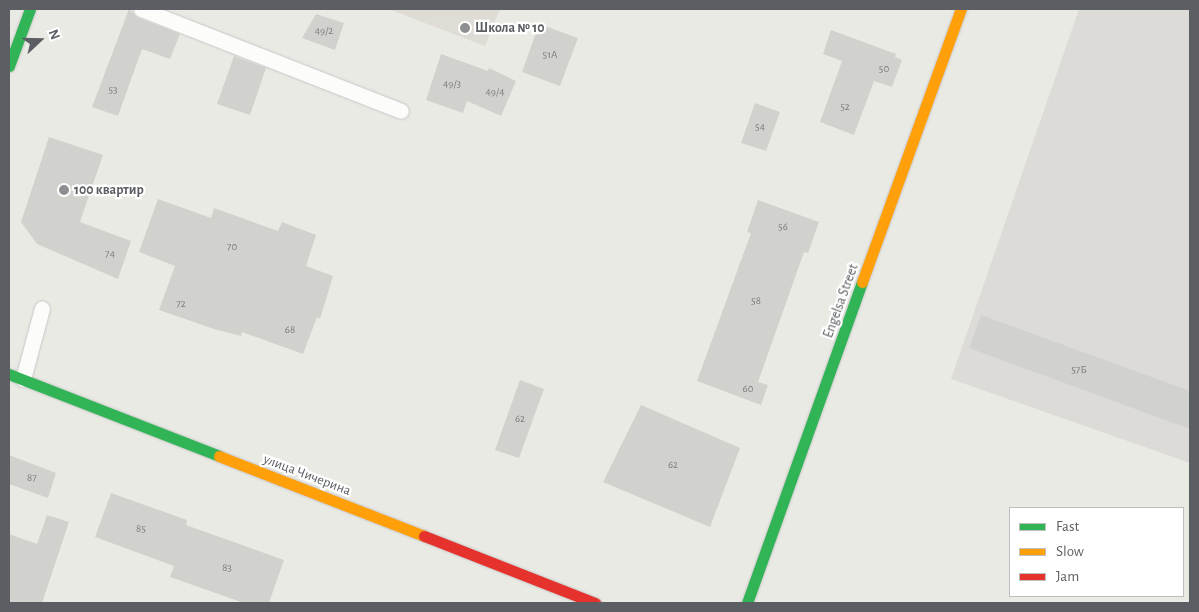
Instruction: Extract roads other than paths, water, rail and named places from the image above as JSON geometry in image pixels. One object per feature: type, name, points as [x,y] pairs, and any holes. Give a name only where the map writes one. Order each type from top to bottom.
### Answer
[{"type":"street","points":[[9,66],[30,9]]},
{"type":"street","name":"Engelsa Street","points":[[746,603],[961,9]]},
{"type":"street","name":"улица Чичерина","points":[[16,376],[595,603]]},
{"type":"lane","points":[[141,9],[401,111]]},
{"type":"lane","points":[[16,376],[42,308]]},
{"type":"place","name":"Школа № 10","points":[[465,28]]},
{"type":"place","name":"100 квартир","points":[[64,190]]}]
